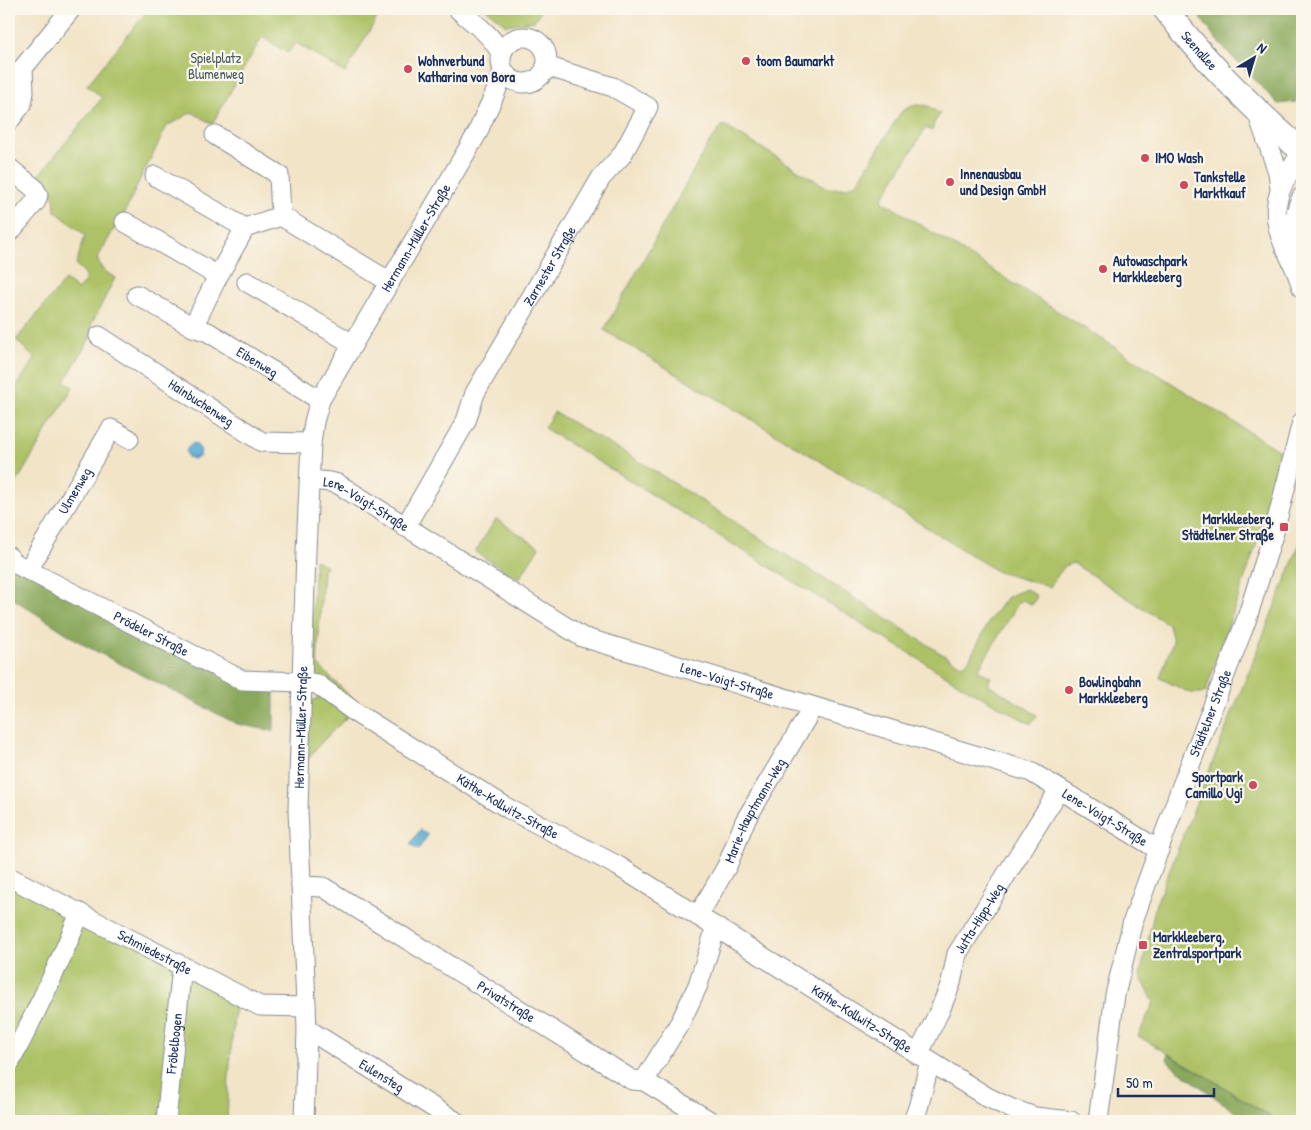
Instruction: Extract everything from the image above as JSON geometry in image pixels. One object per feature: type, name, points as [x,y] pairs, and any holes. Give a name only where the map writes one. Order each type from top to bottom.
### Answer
[{"type":"main road","name":"Seenallee","points":[[1165,9],[1189,39],[1257,112],[1302,151]]},
{"type":"street","points":[[9,121],[22,104],[24,92],[23,68],[72,9]]},
{"type":"street","points":[[458,9],[489,36],[506,55]]},
{"type":"street","points":[[470,9],[506,55],[510,79],[519,83],[528,83],[536,80],[543,74],[546,66],[546,54],[538,41],[526,37],[506,55]]},
{"type":"street","name":"Hermann-Müller-Straße","points":[[478,132],[483,117],[501,82],[506,55]]},
{"type":"street","name":"Zarnester Straße","points":[[405,526],[466,421],[475,393],[601,178],[622,155],[648,107],[613,88],[546,66]]},
{"type":"street","name":"Hermann-Müller-Straße","points":[[304,1121],[307,1029],[298,810],[306,550],[311,443],[314,422],[320,400],[444,188],[478,132],[511,89],[519,83]]},
{"type":"street","name":"Seenallee","points":[[1257,112],[1278,172],[1280,189]]},
{"type":"street","points":[[215,136],[279,175],[281,216]]},
{"type":"street","points":[[1302,151],[1280,189],[1276,213],[1277,225],[1295,266],[1302,288]]},
{"type":"street","points":[[9,168],[34,188],[38,195],[36,201],[9,233]]},
{"type":"street","points":[[155,176],[245,228]]},
{"type":"street","points":[[1295,266],[1293,221],[1302,197]]},
{"type":"street","points":[[193,327],[218,276],[245,228],[281,216],[390,282]]},
{"type":"street","points":[[125,222],[218,276]]},
{"type":"street","points":[[247,282],[353,344]]},
{"type":"street","name":"Eibenweg","points":[[137,294],[193,327],[208,332],[320,400]]},
{"type":"street","name":"Hainbuchenweg","points":[[99,336],[262,442],[311,443]]},
{"type":"street","name":"Städtelner Straße","points":[[1098,1121],[1115,995],[1133,920],[1181,788],[1246,621],[1274,532],[1302,422]]},
{"type":"street","name":"Ulmenweg","points":[[28,570],[111,428],[129,439]]},
{"type":"street","name":"Lene-Voigt-Straße","points":[[310,480],[338,484],[582,637],[1031,772],[1159,850]]},
{"type":"street","name":"Prödeler Straße","points":[[9,557],[12,562],[242,680],[303,682]]},
{"type":"street","name":"Käthe-Kollwitz-Straße","points":[[303,682],[317,684],[356,713],[508,809],[618,866],[987,1097],[1035,1117],[1070,1121]]},
{"type":"street","name":"Marie-Hauptmann-Weg","points":[[698,916],[727,866],[745,821],[813,707]]},
{"type":"street","name":"Jutta-Hipp-Weg","points":[[924,1058],[951,984],[957,954],[1059,790]]},
{"type":"street","name":"Schmiedestraße","points":[[9,877],[260,1006],[306,1007]]},
{"type":"street","name":"Privatstraße","points":[[301,886],[323,886],[632,1080],[644,1081],[710,1121]]},
{"type":"street","points":[[9,1064],[55,973],[80,913]]},
{"type":"street","points":[[644,1081],[681,1020],[698,985],[716,927]]},
{"type":"street","name":"Fröbelbogen","points":[[166,1121],[182,966]]},
{"type":"street","name":"Eulensteg","points":[[307,1029],[455,1121]]},
{"type":"street","points":[[913,1121],[918,1108],[924,1058]]},
{"type":"green space","name":"Spielplatz Blumenweg","points":[[149,9],[158,9],[168,17],[180,9],[382,9],[345,73],[296,43],[288,53],[262,37],[212,124],[192,112],[167,126],[143,172],[123,217],[118,222],[97,259],[102,269],[115,278],[91,325],[90,338],[65,381],[73,387],[9,495],[9,426],[14,417],[11,394],[35,359],[16,340],[65,280],[78,290],[85,281],[85,273],[76,265],[85,235],[55,211],[54,197],[34,181],[102,98],[87,85]]},
{"type":"green space","points":[[486,9],[542,9],[534,21],[506,25]]},
{"type":"green space","points":[[1194,9],[1302,9],[1296,102],[1278,104],[1219,43]]},
{"type":"green space","points":[[917,105],[928,106],[940,114],[934,123],[932,131],[926,128],[881,200],[1281,452],[1258,540],[1205,693],[1190,693],[1160,678],[1173,641],[1169,625],[1073,563],[1064,566],[1050,587],[998,572],[604,330],[709,143],[723,125],[828,188],[839,188],[857,183],[901,112]]},
{"type":"green space","points":[[554,412],[647,466],[953,661],[963,665],[969,660],[990,620],[1007,597],[1026,589],[1037,596],[1032,605],[1023,600],[1019,602],[978,670],[991,677],[988,684],[1037,715],[1031,724],[969,690],[544,428]]},
{"type":"green space","points":[[496,519],[539,547],[519,579],[475,552]]},
{"type":"green space","name":"Sportpark Camillo Ugi","points":[[1302,538],[1302,1121],[1277,1121],[1138,1036],[1154,1002],[1140,976],[1156,904]]},
{"type":"green space","points":[[315,559],[326,566],[323,570],[317,664],[360,706],[321,679],[313,669],[310,654]]},
{"type":"green space","points":[[9,562],[274,689],[274,731],[237,724],[86,646],[9,596]]},
{"type":"green space","points":[[318,698],[325,698],[348,716],[319,745],[306,762],[309,707],[312,701]]},
{"type":"green space","points":[[9,877],[236,994],[227,1121],[9,1121]]},
{"type":"green space","points":[[1168,1054],[1277,1121],[1247,1121],[1170,1064],[1167,1059]]},
{"type":"water","points":[[194,443],[197,444],[201,452],[199,457],[193,459],[188,457],[186,452],[188,447]]},
{"type":"water","points":[[420,830],[428,835],[418,850],[410,844]]},
{"type":"place","name":"toom Baumarkt","points":[[746,61]]},
{"type":"place","name":"Wohnverbund Katharina von Bora","points":[[408,69]]},
{"type":"place","name":"IMO Wash","points":[[1145,158]]},
{"type":"place","name":"Innenausbau und Design GmbH","points":[[950,182]]},
{"type":"place","name":"Tankstelle Marktkauf","points":[[1184,185]]},
{"type":"place","name":"Autowaschpark Markkleeberg","points":[[1103,269]]},
{"type":"place","name":"Markkleeberg, Städtelner Straße","points":[[1284,527]]},
{"type":"place","name":"Bowlingbahn Markkleeberg","points":[[1069,690]]},
{"type":"place","name":"Sportpark Camillo Ugi","points":[[1253,785]]},
{"type":"place","name":"Markkleeberg, Zentralsportpark","points":[[1143,945]]}]
